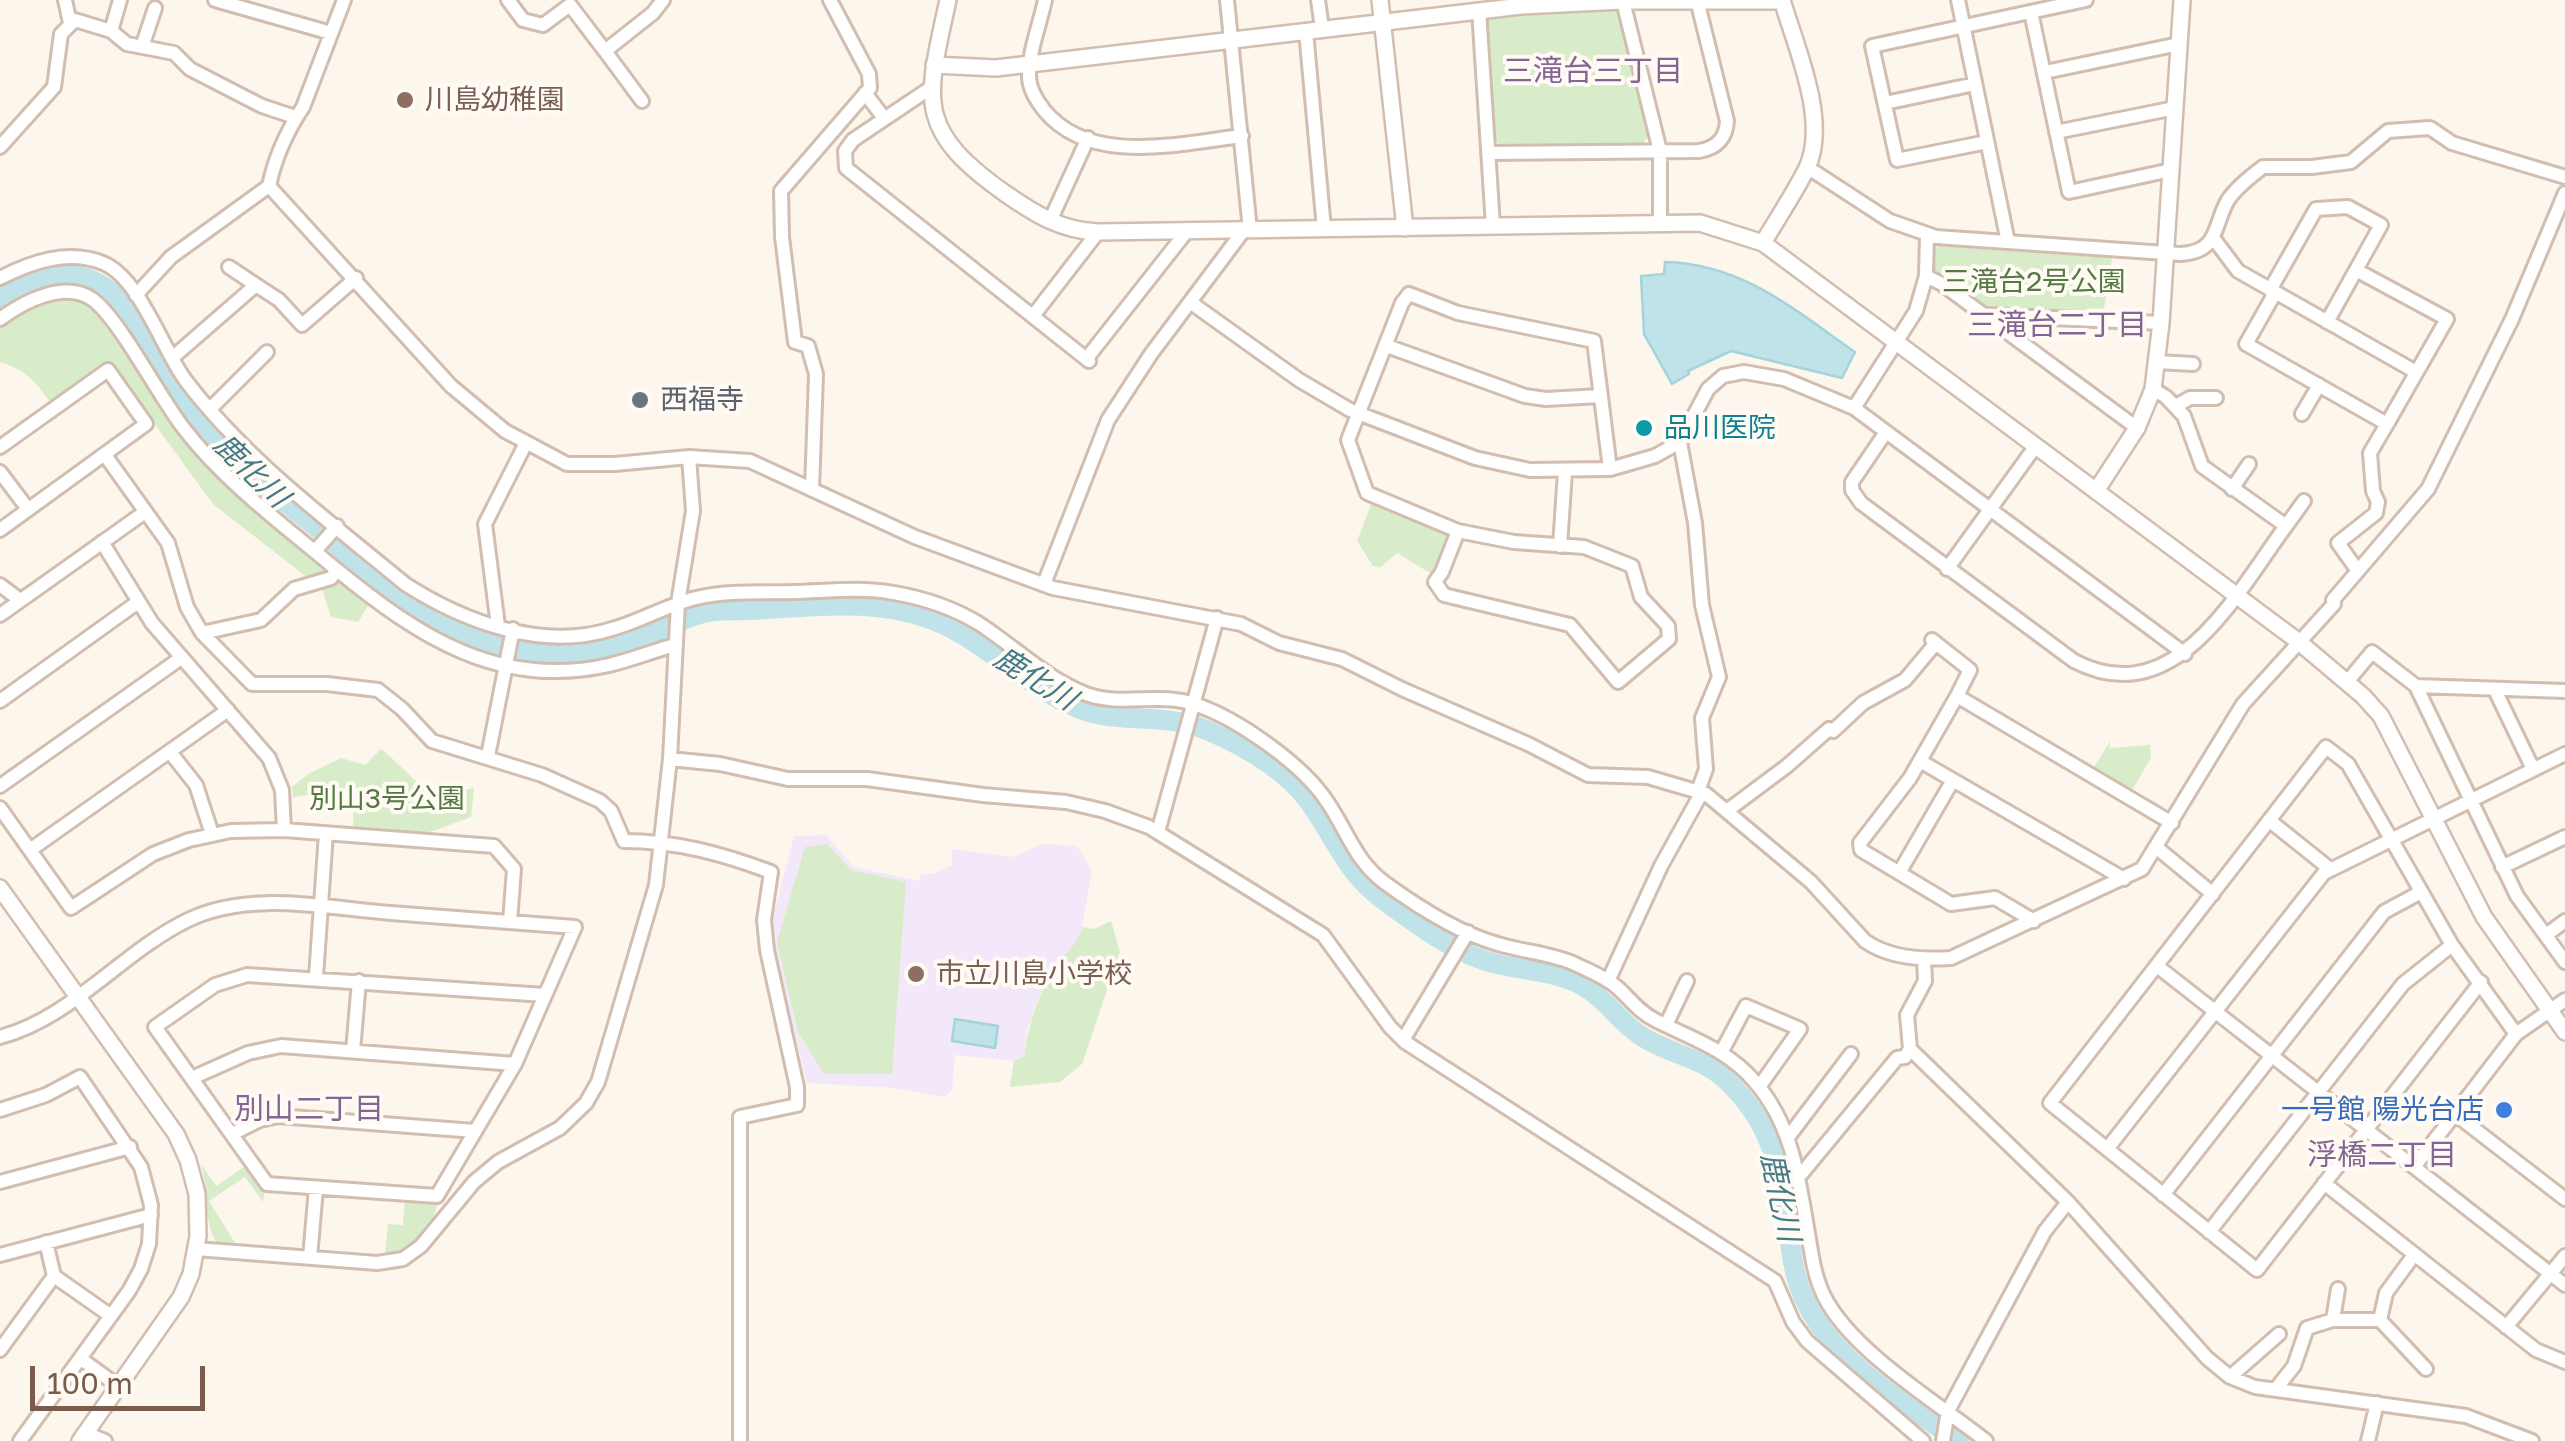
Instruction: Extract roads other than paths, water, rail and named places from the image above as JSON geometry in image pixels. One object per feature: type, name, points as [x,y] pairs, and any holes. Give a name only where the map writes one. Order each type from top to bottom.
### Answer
[{"type":"street","points":[[64,0],[70,24]]},
{"type":"street","points":[[111,31],[120,0]]},
{"type":"street","points":[[215,0],[331,33]]},
{"type":"street","points":[[136,295],[171,256],[269,186],[273,167],[295,117],[304,108],[344,0]]},
{"type":"street","points":[[508,0],[522,20],[543,25],[573,2],[642,100]]},
{"type":"street","points":[[605,51],[653,13],[663,0]]},
{"type":"street","points":[[812,490],[816,374],[808,346],[794,342],[781,192],[870,88],[870,74],[830,0]]},
{"type":"street","points":[[948,0],[932,87],[940,127],[955,153],[985,179],[1050,221],[1070,229],[1324,230],[1700,223],[1762,243],[2299,642],[2373,706],[2390,730],[2484,916],[2565,1032]]},
{"type":"street","points":[[1045,0],[1029,78],[1034,97],[1052,120],[1088,138],[1125,147],[1242,136]]},
{"type":"street","points":[[1044,584],[1108,420],[1125,390],[1247,230],[1242,136],[1227,0]]},
{"type":"street","points":[[1318,0],[1314,30],[1324,230]]},
{"type":"street","points":[[1380,0],[1406,228]]},
{"type":"street","points":[[1488,153],[1660,152],[1708,149],[1721,140],[1726,130],[1724,104],[1698,0]]},
{"type":"street","points":[[934,65],[1031,65],[1521,3],[1783,0],[1812,105],[1815,138],[1807,167],[1762,243]]},
{"type":"street","points":[[1958,0],[2008,242]]},
{"type":"street","points":[[1988,142],[1897,160],[1872,46],[2086,0]]},
{"type":"street","points":[[2096,491],[2136,428],[2153,390],[2158,362],[2182,0]]},
{"type":"street","points":[[1623,1],[1660,152],[1660,224]]},
{"type":"street","points":[[142,46],[156,8]]},
{"type":"street","points":[[1479,10],[1493,226]]},
{"type":"street","points":[[2032,12],[2069,192],[2171,170]]},
{"type":"street","points":[[0,148],[54,87],[60,38],[75,20],[111,31],[123,42],[174,54],[190,69],[262,106],[295,117]]},
{"type":"street","points":[[2045,72],[2179,44]]},
{"type":"street","points":[[1885,103],[1975,84]]},
{"type":"street","points":[[932,87],[848,146],[845,162],[851,175],[1088,360],[1187,231]]},
{"type":"street","points":[[866,93],[884,118]]},
{"type":"street","points":[[2056,132],[2175,108]]},
{"type":"street","points":[[1807,167],[1890,221],[1926,235],[2190,254],[2214,238],[2228,200],[2263,167],[2351,162],[2388,131],[2430,128],[2452,142],[2565,177]]},
{"type":"street","points":[[1050,221],[1088,138]]},
{"type":"street","points":[[269,186],[451,386],[491,422],[567,464],[689,457],[750,461],[915,537],[1044,584],[1090,597],[1217,618],[1246,626],[1279,644],[1342,659],[1588,774],[1648,777],[1700,792],[1728,810],[1811,882],[1864,941],[1924,960],[1951,958],[2142,869],[2244,704],[2334,604],[2333,600],[2428,490],[2512,320],[2565,192]]},
{"type":"street","points":[[2328,322],[2381,224],[2348,206],[2316,209],[2246,344],[2386,424]]},
{"type":"street","points":[[1032,316],[1098,232]]},
{"type":"street","points":[[1854,408],[1916,311],[1926,276],[1926,235]]},
{"type":"street","points":[[2214,238],[2238,270],[2416,372]]},
{"type":"street","points":[[0,278],[30,263],[54,258],[83,258],[107,264],[136,295],[187,382],[255,458],[406,584],[466,618],[550,636],[579,636],[610,630],[699,596],[897,593],[950,608],[975,621],[1034,664],[1082,692],[1108,700],[1160,699],[1194,704],[1268,746],[1298,766],[1320,792],[1356,854],[1374,875],[1468,934],[1550,954],[1608,981],[1638,1010],[1722,1051],[1760,1087],[1788,1136],[1814,1265],[1832,1309],[1864,1345],[1986,1441]]},
{"type":"street","points":[[230,267],[279,300],[302,325],[356,278]]},
{"type":"street","points":[[2356,270],[2447,318],[2370,454],[2373,491],[2378,502],[2376,513],[2338,543],[2358,570]]},
{"type":"street","points":[[1926,276],[1984,314],[2136,428]]},
{"type":"street","points":[[172,358],[256,285]]},
{"type":"street","points":[[0,319],[41,296],[65,292],[93,300],[209,459],[337,570],[422,634],[504,664],[563,672],[608,665],[676,642]]},
{"type":"street","points":[[1458,531],[1435,582],[1444,595],[1570,625],[1618,682],[1669,639],[1668,626],[1642,598],[1632,566],[1584,547],[1514,542],[1458,531],[1368,493],[1348,440],[1409,294],[1458,313],[1594,341],[1610,468]]},
{"type":"street","points":[[1190,302],[1299,380],[1360,414],[1493,463],[1530,470],[1610,468],[1654,456],[1680,442],[1708,389],[1732,373],[1784,380],[1854,408],[2184,654]]},
{"type":"street","points":[[1984,314],[2161,323]]},
{"type":"street","points":[[1386,346],[1525,396],[1600,396]]},
{"type":"street","points":[[210,409],[267,352]]},
{"type":"street","points":[[2158,362],[2193,364]]},
{"type":"street","points":[[0,448],[108,370],[146,424],[0,530]]},
{"type":"street","points":[[2302,414],[2318,385]]},
{"type":"street","points":[[2153,390],[2176,406],[2188,423],[2202,466],[2286,526]]},
{"type":"street","points":[[2176,406],[2190,398],[2216,398]]},
{"type":"street","points":[[1886,432],[1855,474],[1852,490],[1861,504],[2084,667],[2114,674],[2140,673],[2184,654],[2235,594],[2304,501]]},
{"type":"street","points":[[1608,981],[1700,792],[1706,769],[1702,718],[1720,677],[1702,605],[1697,539],[1680,442]]},
{"type":"street","points":[[488,756],[508,629],[484,524],[526,444]]},
{"type":"street","points":[[1947,569],[2036,446]]},
{"type":"street","points":[[105,455],[168,543],[187,607],[202,632],[252,684],[327,684],[378,690],[402,708],[432,740],[488,756],[600,801],[611,811],[624,841],[660,841],[730,856],[771,872],[764,920],[767,950],[797,1088],[796,1106],[740,1118],[740,1441]]},
{"type":"street","points":[[196,1249],[377,1264],[403,1259],[421,1246],[488,1169],[560,1128],[586,1103],[598,1082],[619,1017],[656,884],[670,759],[678,606],[693,511],[689,457]]},
{"type":"street","points":[[2232,489],[2249,464]]},
{"type":"street","points":[[0,472],[28,509]]},
{"type":"street","points":[[1560,546],[1565,472]]},
{"type":"street","points":[[0,615],[144,512]]},
{"type":"street","points":[[316,550],[336,527]]},
{"type":"street","points":[[102,542],[138,602],[275,769],[282,790],[284,830]]},
{"type":"street","points":[[202,632],[261,620],[294,589],[331,578],[337,570]]},
{"type":"street","points":[[0,586],[20,600]]},
{"type":"street","points":[[0,702],[138,602]]},
{"type":"street","points":[[1158,832],[1217,618]]},
{"type":"street","points":[[1728,810],[1828,729],[1834,730],[1863,703],[1905,680],[1933,641],[1970,670],[1920,760],[1860,843],[1861,850],[1950,904],[1995,898],[2034,920]]},
{"type":"street","points":[[2347,682],[2372,652],[2416,686],[2517,896],[2565,962]]},
{"type":"street","points":[[0,786],[181,658]]},
{"type":"street","points":[[2416,686],[2565,691]]},
{"type":"street","points":[[2494,690],[2532,769]]},
{"type":"street","points":[[1957,696],[2172,824]]},
{"type":"street","points":[[30,850],[228,710]]},
{"type":"street","points":[[2481,982],[2257,1270],[2050,1102],[2326,748],[2348,764],[2452,945],[2481,982],[2516,1034]]},
{"type":"street","points":[[170,752],[196,785],[212,834]]},
{"type":"street","points":[[2108,1149],[2330,869],[2565,754]]},
{"type":"street","points":[[670,759],[720,764],[788,779],[866,779],[1066,802],[1105,811],[1158,832],[1323,935],[1403,1040],[1775,1281],[1807,1341],[1915,1438]]},
{"type":"street","points":[[1920,760],[2124,879]]},
{"type":"street","points":[[1899,873],[1954,780]]},
{"type":"street","points":[[0,808],[70,910],[142,859],[175,844],[212,834],[284,830],[494,846],[514,868],[510,922]]},
{"type":"street","points":[[2270,821],[2330,869]]},
{"type":"street","points":[[316,978],[326,833]]},
{"type":"street","points":[[2502,867],[2565,838]]},
{"type":"street","points":[[2157,848],[2213,894]]},
{"type":"street","points":[[0,888],[180,1142],[197,1194],[196,1249],[181,1298],[83,1437],[104,1441]]},
{"type":"street","points":[[2163,1195],[2384,912],[2422,892]]},
{"type":"street","points":[[0,1037],[34,1024],[172,928],[213,910],[252,903],[574,926],[545,995],[515,1064],[437,1196],[267,1184],[153,1027],[204,991],[233,978],[267,974],[545,995]]},
{"type":"street","points":[[2546,935],[2565,921]]},
{"type":"street","points":[[1403,1040],[1468,934]]},
{"type":"street","points":[[2209,1232],[2404,984],[2452,945]]},
{"type":"street","points":[[1924,960],[1924,981],[1907,1015],[1910,1049],[2068,1202],[2207,1358],[2230,1377],[2275,1390],[2466,1416],[2532,1441]]},
{"type":"street","points":[[2157,966],[2565,1285]]},
{"type":"street","points":[[352,1051],[358,981]]},
{"type":"street","points":[[1666,1025],[1687,981]]},
{"type":"street","points":[[2414,1167],[2516,1034],[2565,1000]]},
{"type":"street","points":[[1722,1051],[1746,1006],[1800,1029],[1760,1087]]},
{"type":"street","points":[[192,1078],[258,1049],[281,1046],[515,1064]]},
{"type":"street","points":[[1798,1178],[1898,1058],[1910,1049]]},
{"type":"street","points":[[1788,1136],[1852,1054]]},
{"type":"street","points":[[0,1110],[46,1095],[80,1077],[130,1147],[146,1179],[151,1214],[146,1257],[112,1316],[20,1441]]},
{"type":"street","points":[[2455,1114],[2565,1199]]},
{"type":"street","points":[[232,1134],[278,1116],[475,1131]]},
{"type":"street","points":[[0,1182],[130,1147]]},
{"type":"street","points":[[2324,1183],[2506,1328],[2536,1350],[2565,1362]]},
{"type":"street","points":[[310,1258],[316,1188]]},
{"type":"street","points":[[1943,1441],[1948,1411],[2045,1231],[2068,1202]]},
{"type":"street","points":[[0,1254],[151,1214]]},
{"type":"street","points":[[46,1242],[54,1276],[112,1316]]},
{"type":"street","points":[[2380,1320],[2386,1293],[2414,1255]]},
{"type":"street","points":[[2506,1328],[2565,1256]]},
{"type":"street","points":[[0,1350],[54,1276]]},
{"type":"street","points":[[2333,1320],[2338,1289]]},
{"type":"street","points":[[2275,1390],[2294,1366],[2307,1328],[2333,1320],[2380,1320],[2426,1369]]},
{"type":"street","points":[[2230,1377],[2278,1334]]},
{"type":"street","points":[[81,1358],[118,1386]]},
{"type":"street","points":[[2368,1441],[2377,1404]]},
{"type":"water","points":[[1665,262],[1719,271],[1788,305],[1855,352],[1842,378],[1731,351],[1688,371],[1672,384],[1644,334],[1641,276],[1664,274]]},
{"type":"water","points":[[955,1019],[998,1026],[995,1048],[952,1041]]},
{"type":"waterway","name":"鹿化川","points":[[0,299],[33,281],[57,275],[82,277],[107,289],[137,325],[181,402],[226,453],[399,600],[425,617],[470,637],[519,650],[569,654],[618,647],[712,611],[876,607],[908,612],[960,633],[1075,707],[1107,716],[1192,725],[1251,752],[1301,791],[1361,880],[1420,926],[1483,960],[1557,975],[1580,984],[1638,1034],[1703,1064],[1725,1079],[1750,1107],[1769,1142],[1776,1161],[1793,1262],[1801,1292],[1815,1319],[1857,1366],[1959,1441]]},
{"type":"place","name":"川島幼稚園","points":[[405,100]]},
{"type":"place","name":"西福寺","points":[[640,400]]},
{"type":"place","name":"品川医院","points":[[1644,428]]},
{"type":"place","name":"市立川島小学校","points":[[916,974]]},
{"type":"place","name":"一号館 陽光台店","points":[[2504,1110]]},
{"type":"district","name":"三滝台三丁目","points":[[1593,71]]},
{"type":"district","name":"三滝台二丁目","points":[[2057,325]]},
{"type":"district","name":"別山二丁目","points":[[309,1109]]},
{"type":"district","name":"浮橋二丁目","points":[[2382,1155]]},
{"type":"park label","name":"三滝台2号公園","points":[[2034,282]]},
{"type":"park label","name":"別山3号公園","points":[[387,799]]}]
